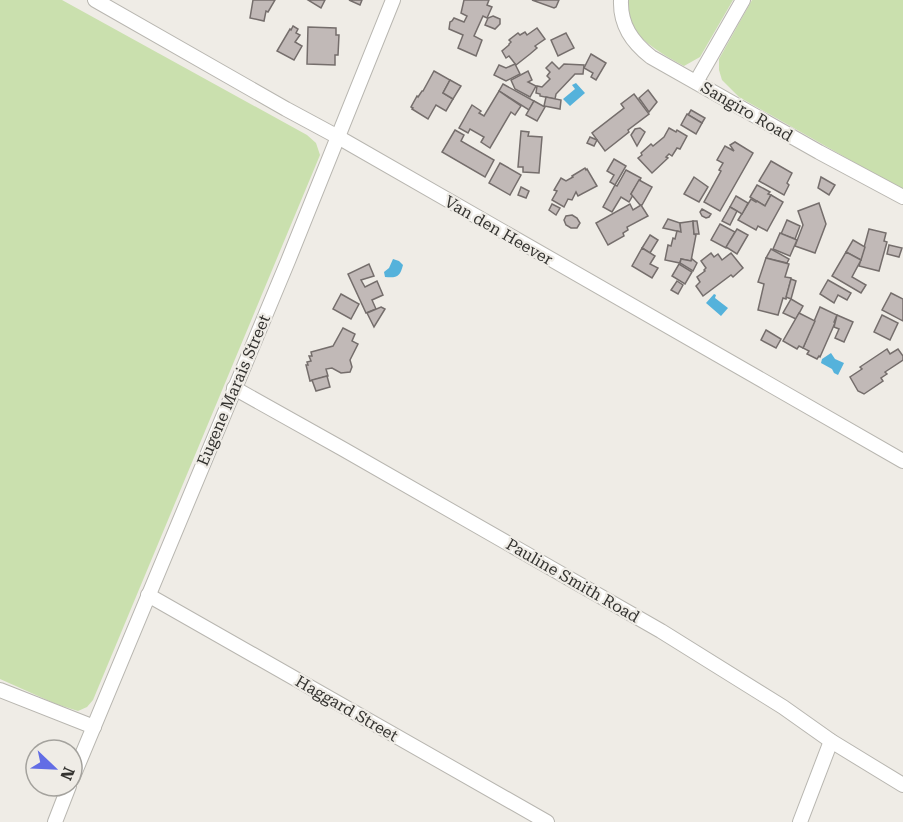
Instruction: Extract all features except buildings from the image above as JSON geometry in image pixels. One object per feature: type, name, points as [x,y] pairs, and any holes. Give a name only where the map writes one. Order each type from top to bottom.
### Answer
[{"type":"street","name":"Van den Heever","points":[[95,0],[276,104],[338,136],[903,461]]},
{"type":"street","name":"Eugene Marais Street","points":[[84,749],[288,261],[393,0]]},
{"type":"street","name":"Sangiro Road","points":[[621,0],[624,27],[638,47],[651,57],[903,197]]},
{"type":"street","points":[[696,82],[743,0]]},
{"type":"street","name":"Pauline Smith Road","points":[[234,388],[661,631],[903,785]]},
{"type":"street","name":"Haggard Street","points":[[148,595],[547,822]]},
{"type":"street","points":[[0,690],[93,727]]},
{"type":"street","points":[[800,822],[831,741]]},
{"type":"street","points":[[55,822],[64,798]]},
{"type":"green space","points":[[0,0],[62,0],[307,135],[316,143],[320,155],[93,700],[87,707],[78,711],[56,704],[0,679]]},
{"type":"green space","points":[[627,0],[733,0],[700,57],[684,66],[652,47],[638,34],[629,20]]},
{"type":"green space","points":[[752,0],[903,0],[903,190],[739,97],[722,80],[719,59]]},
{"type":"water","points":[[576,83],[585,93],[570,106],[563,99],[575,89],[572,85]]},
{"type":"water","points":[[393,259],[403,265],[401,272],[395,277],[385,277],[384,272],[389,268]]},
{"type":"water","points":[[714,294],[715,298],[728,308],[721,316],[706,303]]},
{"type":"water","points":[[831,353],[835,359],[844,363],[838,375],[821,363],[822,359]]}]
